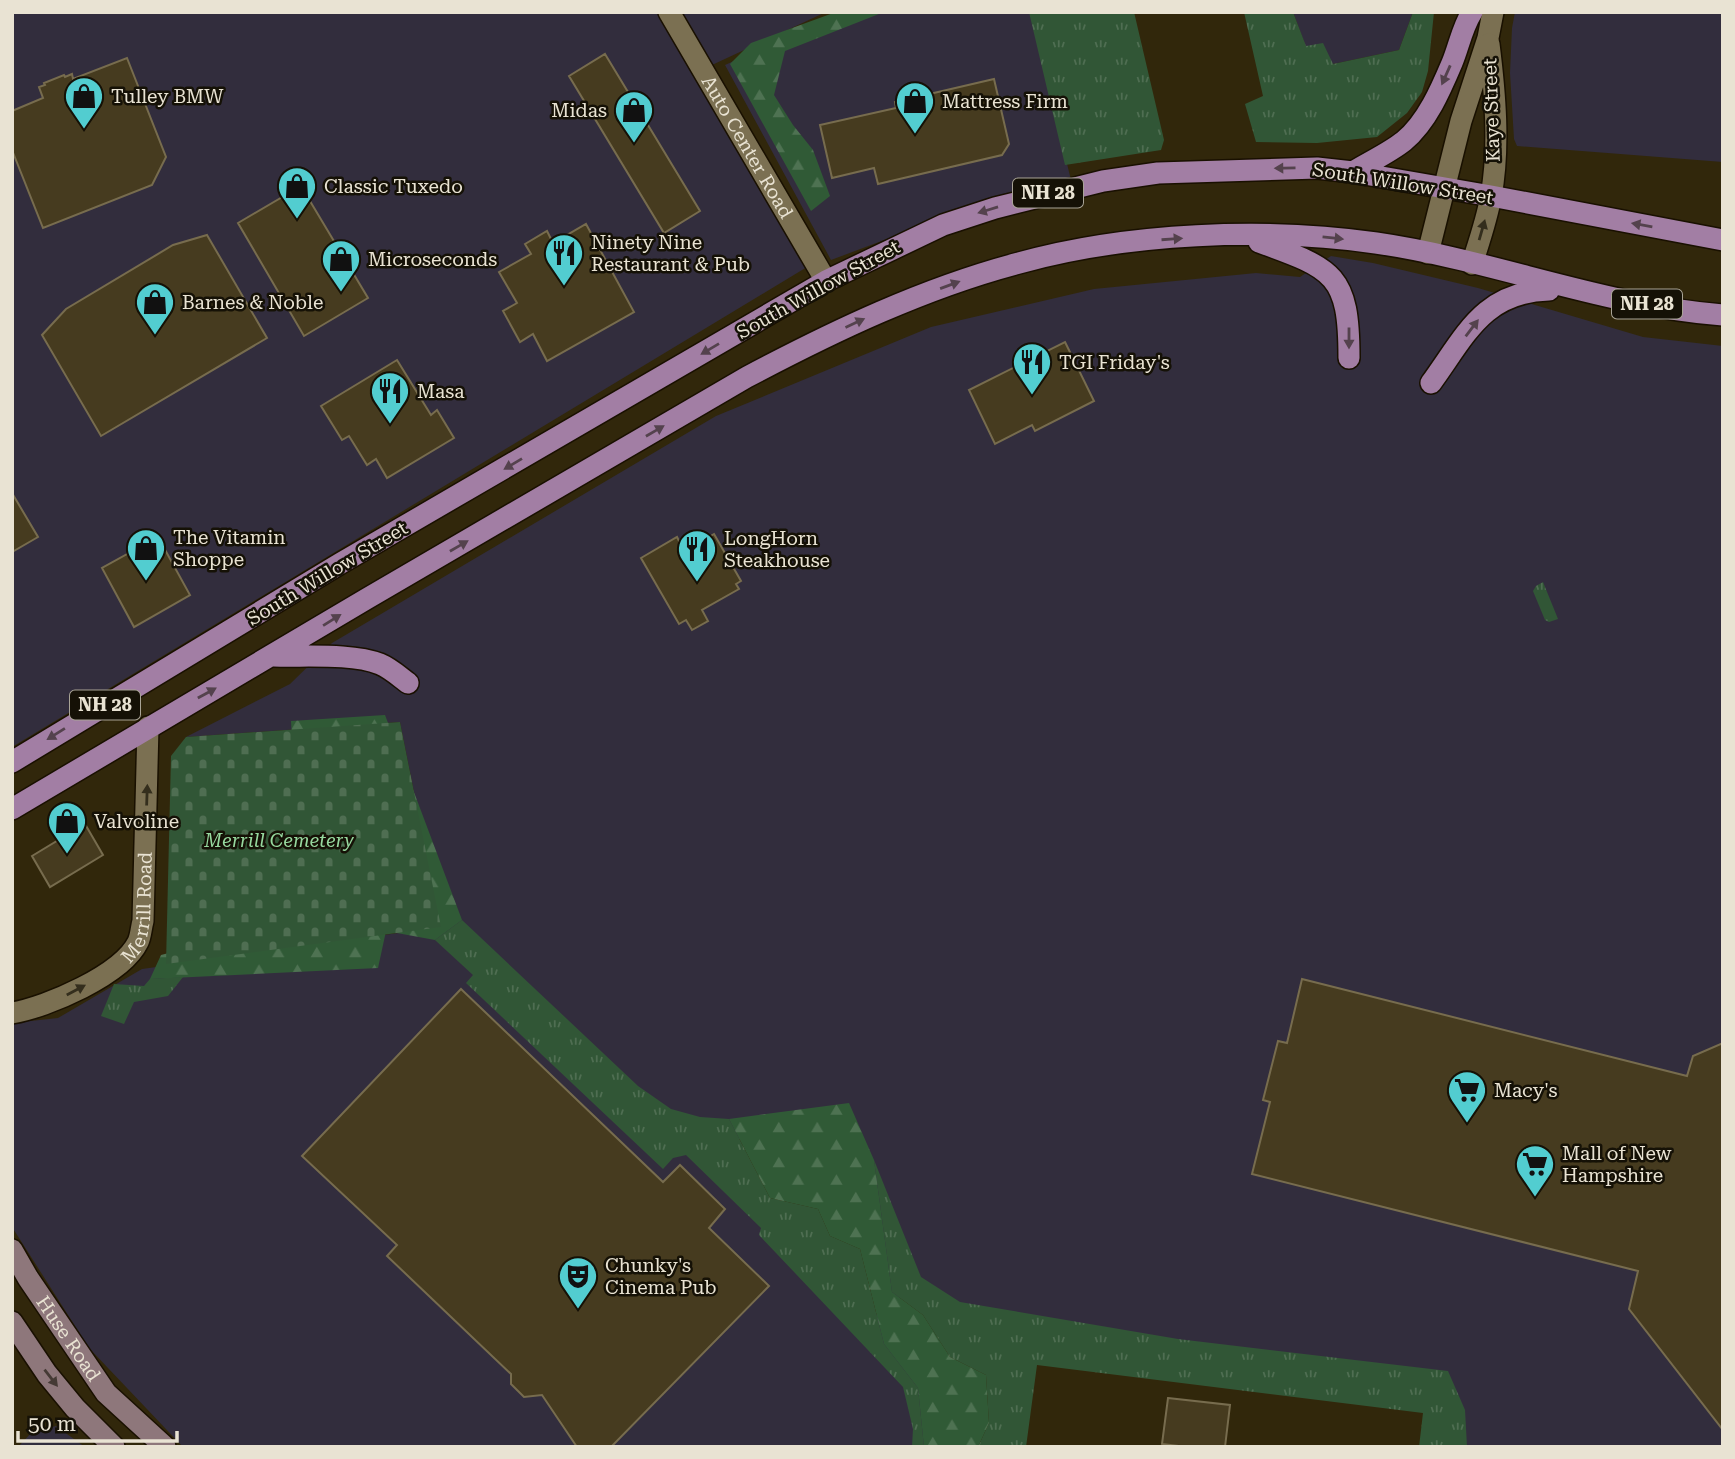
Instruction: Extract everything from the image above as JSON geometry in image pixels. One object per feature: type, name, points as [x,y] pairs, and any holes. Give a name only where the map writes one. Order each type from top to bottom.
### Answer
[{"type":"main road","points":[[1353,172],[1404,141],[1416,129],[1446,76],[1465,23],[1472,12]]},
{"type":"main road","name":"South Willow Street","points":[[12,761],[341,563],[826,281],[943,225],[1040,195],[1103,181],[1158,173],[1307,168],[1353,172],[1723,240]]},
{"type":"main road","points":[[1241,235],[1305,258],[1332,278],[1347,306],[1349,358]]},
{"type":"main road","name":"NH 28","points":[[12,809],[148,727],[274,656],[368,597],[747,377],[886,309],[971,277],[1064,252],[1115,244],[1241,235],[1322,237],[1377,243],[1571,289],[1668,308],[1723,315]]},
{"type":"main road","points":[[1431,383],[1478,319],[1503,299],[1525,291],[1571,289]]},
{"type":"main road","points":[[274,656],[351,659],[381,664],[408,683]]},
{"type":"street","name":"Auto Center Road","points":[[668,12],[826,281]]},
{"type":"street","name":"Kaye Street","points":[[1428,253],[1461,121],[1488,38],[1493,12]]},
{"type":"street","name":"Kaye Street","points":[[1472,264],[1491,196],[1495,137],[1494,89],[1488,38]]},
{"type":"street","name":"Merrill Road","points":[[12,1013],[51,1002],[76,991],[126,959],[138,942],[143,910],[148,727]]},
{"type":"street","name":"Huse Road","points":[[12,1250],[106,1393],[165,1447]]},
{"type":"street","name":"Huse Road","points":[[12,1322],[47,1374],[75,1408],[114,1447]]},
{"type":"shaded area","points":[[12,12],[826,12],[712,65],[807,267],[12,747]]},
{"type":"shaded area","points":[[841,12],[1030,12],[1071,180],[951,215],[831,260],[725,65]]},
{"type":"shaded area","points":[[1293,12],[1413,12],[1399,50],[1333,64],[1306,47]]},
{"type":"shaded area","points":[[1515,12],[1723,12],[1723,162],[1517,146],[1514,139],[1510,73]]},
{"type":"shaded area","points":[[1331,256],[1478,288],[1643,337],[1723,346],[1723,1447],[1453,1447],[1443,1391],[878,1294],[858,1124],[710,1143],[914,1353],[929,1447],[183,1447],[89,1348],[12,1227],[12,1023],[58,1018],[142,969],[441,927],[400,722],[186,737],[290,684],[332,643],[716,416],[931,327],[1094,289],[1256,273],[1300,277]]},
{"type":"shaded area","points":[[56,1426],[85,1447],[18,1447],[32,1432]]},
{"type":"green space","points":[[836,12],[884,12],[785,51],[774,95],[813,150],[830,196],[811,211],[730,64],[751,43]]},
{"type":"green space","points":[[1029,12],[1134,12],[1164,140],[1161,150],[1065,165]]},
{"type":"green space","points":[[1244,12],[1293,12],[1306,46],[1323,43],[1333,64],[1399,50],[1413,12],[1434,12],[1428,71],[1422,92],[1407,113],[1377,137],[1317,143],[1256,142],[1245,104],[1263,96]]},
{"type":"green space","points":[[1543,582],[1558,619],[1549,622],[1545,620],[1533,591]]},
{"type":"green space","name":"Merrill Cemetery","points":[[385,715],[462,920],[435,940],[386,931],[378,968],[150,979],[161,955],[220,940],[293,757],[291,721]]},
{"type":"green space","name":"Merrill Cemetery","points":[[400,722],[441,927],[166,964],[171,756],[186,737]]},
{"type":"green space","points":[[462,920],[638,1086],[671,1109],[700,1117],[729,1119],[770,1198],[818,1209],[830,1236],[860,1249],[884,1344],[918,1388],[924,1447],[912,1447],[913,1429],[903,1387],[759,1235],[761,1228],[686,1155],[673,1158],[663,1169],[466,983],[473,975],[435,940]]},
{"type":"green space","points":[[183,977],[168,996],[134,1002],[124,1024],[101,1016],[114,984],[144,986],[150,979]]},
{"type":"green space","points":[[849,1103],[874,1160],[892,1292],[923,1315],[950,1357],[986,1375],[989,1423],[978,1447],[924,1447],[918,1388],[884,1344],[860,1249],[830,1236],[818,1209],[770,1198],[729,1119]]},
{"type":"green space","points":[[874,1160],[921,1277],[960,1302],[1178,1339],[1448,1371],[1465,1410],[1467,1447],[1419,1447],[1423,1413],[1037,1365],[1026,1447],[978,1447],[989,1423],[986,1375],[950,1357],[923,1315],[892,1292]]},
{"type":"building","name":"Midas","points":[[605,54],[700,211],[664,233],[569,76]]},
{"type":"building","name":"Tulley BMW","points":[[127,58],[166,157],[152,185],[43,228],[12,150],[12,111],[43,98],[39,87],[45,85],[44,83],[64,75],[65,77],[72,74],[73,79]]},
{"type":"building","name":"Mattress Firm","points":[[994,79],[1009,144],[1002,155],[878,184],[874,168],[832,178],[820,125],[896,108],[895,102]]},
{"type":"building","points":[[301,186],[368,298],[304,336],[238,223]]},
{"type":"building","name":"Ninety Nine Restaurant & Pub","points":[[586,224],[634,312],[547,361],[533,334],[520,342],[503,311],[517,303],[499,272],[531,254],[525,244],[547,231],[553,243]]},
{"type":"building","name":"Barnes & Noble","points":[[207,235],[267,338],[101,436],[42,335],[66,309],[173,245]]},
{"type":"building","name":"TGI Friday's","points":[[1065,342],[1094,401],[1035,431],[1032,425],[995,444],[969,390]]},
{"type":"building","name":"Masa","points":[[397,360],[431,415],[437,410],[454,438],[387,478],[376,459],[367,465],[349,436],[342,440],[321,406]]},
{"type":"building","points":[[12,493],[38,537],[12,552]]},
{"type":"building","name":"LongHorn Steakhouse","points":[[714,534],[741,581],[736,584],[739,589],[702,610],[708,621],[692,630],[686,620],[679,624],[641,558],[677,537],[684,551]]},
{"type":"building","name":"The Vitamin Shoppe","points":[[158,537],[190,595],[134,627],[102,568]]},
{"type":"building","name":"Valvoline","points":[[85,824],[103,855],[50,887],[32,856]]},
{"type":"building","name":"Mall of New Hampshire","points":[[1302,979],[1687,1076],[1693,1056],[1723,1043],[1723,1430],[1629,1309],[1638,1271],[1252,1174],[1270,1102],[1263,1100],[1278,1041],[1287,1043]]},
{"type":"building","points":[[461,989],[663,1182],[680,1165],[725,1209],[709,1228],[769,1286],[611,1447],[577,1447],[542,1395],[524,1397],[511,1384],[511,1374],[387,1256],[397,1245],[302,1156]]},
{"type":"building","points":[[1168,1398],[1230,1405],[1225,1447],[1162,1444]]},
{"type":"place","name":"Tulley BMW","points":[[84,130]]},
{"type":"place","name":"Mattress Firm","points":[[915,135]]},
{"type":"place","name":"Midas","points":[[634,144]]},
{"type":"place","name":"Classic Tuxedo","points":[[297,220]]},
{"type":"place","name":"Ninety Nine Restaurant & Pub","points":[[564,287]]},
{"type":"place","name":"Microseconds","points":[[341,293]]},
{"type":"place","name":"Barnes & Noble","points":[[155,336]]},
{"type":"place","name":"TGI Friday's","points":[[1032,396]]},
{"type":"place","name":"Masa","points":[[390,425]]},
{"type":"place","name":"The Vitamin Shoppe","points":[[146,582]]},
{"type":"place","name":"LongHorn Steakhouse","points":[[697,583]]},
{"type":"place","name":"Valvoline","points":[[67,855]]},
{"type":"place","name":"Macy's","points":[[1467,1124]]},
{"type":"place","name":"Mall of New Hampshire","points":[[1535,1198]]},
{"type":"place","name":"Chunky's Cinema Pub","points":[[578,1310]]}]
